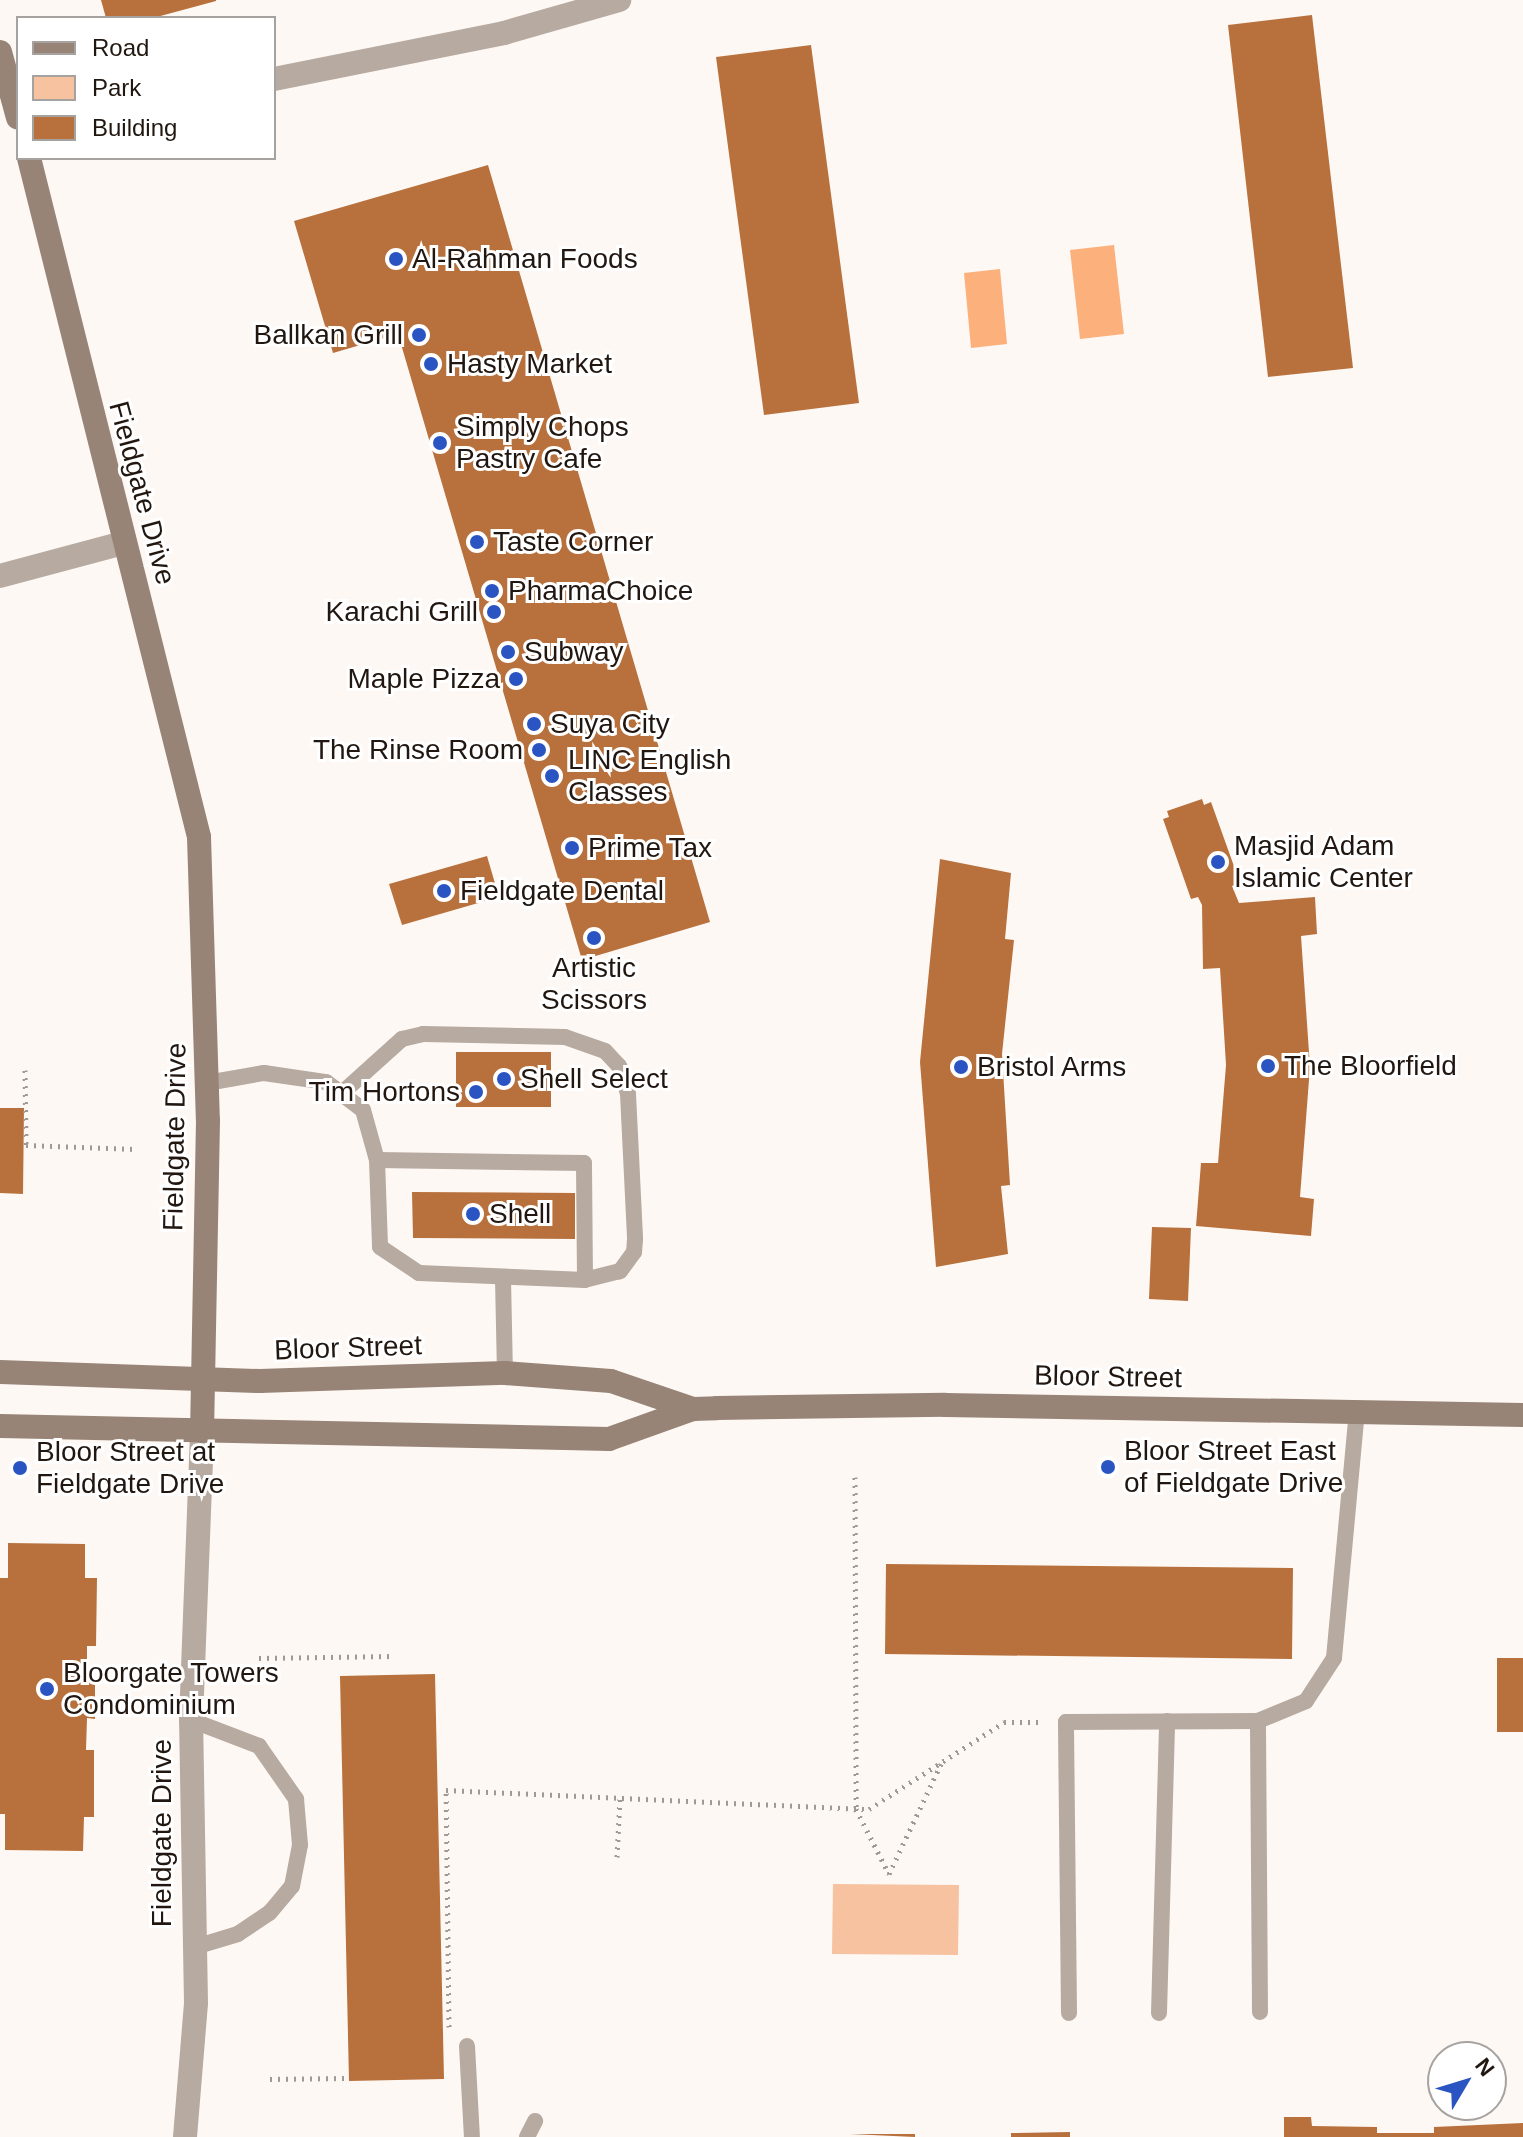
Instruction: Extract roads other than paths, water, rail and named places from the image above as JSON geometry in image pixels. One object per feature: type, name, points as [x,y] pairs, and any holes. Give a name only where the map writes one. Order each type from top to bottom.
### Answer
[{"type":"main road","points":[[0,52],[16,111]]},
{"type":"main road","name":"Fieldgate Drive","points":[[29,160],[123,543],[174,723],[199,837],[207,1083],[200,1377],[202,1431]]},
{"type":"main road","name":"Bloor Street","points":[[0,1372],[200,1377],[505,1373],[611,1381],[693,1409]]},
{"type":"main road","name":"Bloor Street","points":[[0,1426],[609,1439],[693,1409],[945,1405],[1523,1415]]},
{"type":"street","points":[[276,79],[504,33],[619,0]]},
{"type":"street","points":[[0,576],[123,543]]},
{"type":"street","name":"Fieldgate Drive","points":[[185,2137],[194,2078],[191,1720],[202,1431]]},
{"type":"lane","points":[[207,1083],[264,1073],[326,1082],[363,1110],[377,1160],[380,1247],[419,1273],[503,1279],[585,1280],[620,1271],[634,1252],[628,1094],[619,1066],[605,1051],[565,1037],[423,1034],[402,1039],[342,1093]]},
{"type":"lane","points":[[377,1160],[584,1163],[585,1280]]},
{"type":"lane","points":[[503,1279],[505,1373]]},
{"type":"lane","points":[[1069,2013],[1066,1722],[1258,1721],[1306,1701],[1334,1658],[1357,1411]]},
{"type":"lane","points":[[191,1720],[259,1746],[296,1799],[300,1845],[292,1886],[269,1913],[238,1934],[192,1948]]},
{"type":"lane","points":[[1159,2013],[1167,1721]]},
{"type":"lane","points":[[1258,1721],[1260,2012]]},
{"type":"lane","points":[[467,2046],[472,2137]]},
{"type":"lane","points":[[527,2137],[535,2121]]},
{"type":"place","name":"Al-Rahman Foods","points":[[396,259]]},
{"type":"place","name":"Ballkan Grill","points":[[419,335]]},
{"type":"place","name":"Hasty Market","points":[[431,364]]},
{"type":"place","name":"Simply Chops Pastry Cafe","points":[[440,443]]},
{"type":"place","name":"Taste Corner","points":[[477,542]]},
{"type":"place","name":"PharmaChoice","points":[[492,591]]},
{"type":"place","name":"Karachi Grill","points":[[494,612]]},
{"type":"place","name":"Subway","points":[[508,652]]},
{"type":"place","name":"Maple Pizza","points":[[516,679]]},
{"type":"place","name":"Suya City","points":[[534,724]]},
{"type":"place","name":"The Rinse Room","points":[[539,750]]},
{"type":"place","name":"LINC English Classes","points":[[552,776]]},
{"type":"place","name":"Prime Tax","points":[[572,848]]},
{"type":"place","name":"Masjid Adam Islamic Center","points":[[1218,862]]},
{"type":"place","name":"Fieldgate Dental","points":[[444,891]]},
{"type":"place","name":"Artistic Scissors","points":[[594,938]]},
{"type":"place","name":"The Bloorfield","points":[[1268,1066]]},
{"type":"place","name":"Bristol Arms","points":[[961,1067]]},
{"type":"place","name":"Shell Select","points":[[504,1079]]},
{"type":"place","name":"Tim Hortons","points":[[476,1092]]},
{"type":"place","name":"Shell","points":[[473,1214]]},
{"type":"place","name":"Bloor Street East of Fieldgate Drive","points":[[1108,1467]]},
{"type":"place","name":"Bloor Street at Fieldgate Drive","points":[[20,1468]]},
{"type":"place","name":"Bloorgate Towers Condominium","points":[[47,1689]]}]
